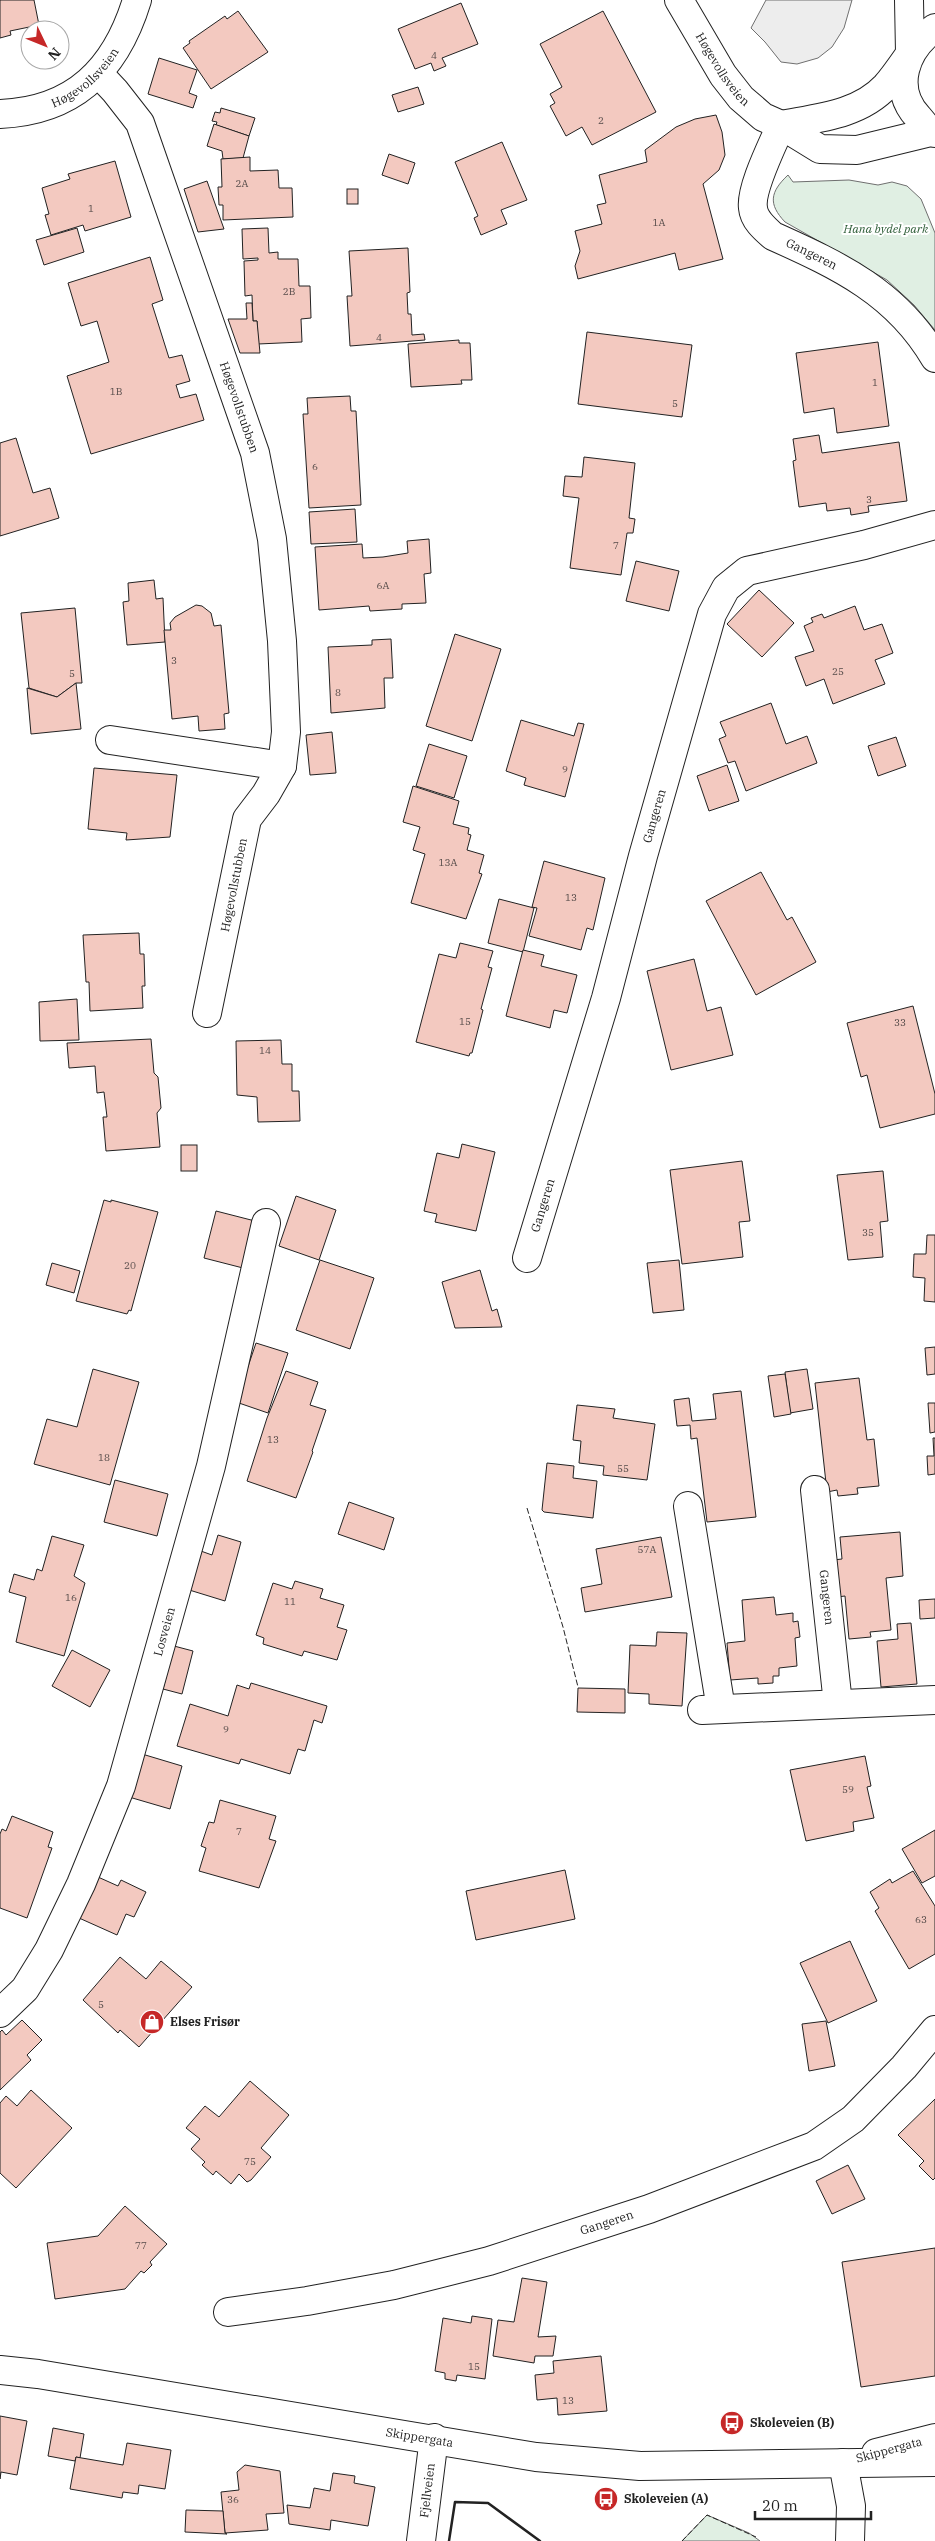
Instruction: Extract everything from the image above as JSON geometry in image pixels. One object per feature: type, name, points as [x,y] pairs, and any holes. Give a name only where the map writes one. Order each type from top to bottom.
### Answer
[{"type":"street","name":"Høgevollsveien","points":[[0,114],[19,113],[75,94],[99,74],[116,52],[137,0]]},
{"type":"street","name":"Høgevollsveien","points":[[679,0],[731,86],[763,118],[781,125],[820,149],[857,150],[933,132]]},
{"type":"street","points":[[909,0],[908,56],[904,92],[910,108],[933,132]]},
{"type":"street","points":[[781,125],[842,113],[863,104],[885,87],[920,38],[935,28]]},
{"type":"street","name":"Høgevollstubben","points":[[99,74],[116,90],[140,122],[255,453],[272,540],[282,641],[286,732],[282,766],[266,794],[247,819],[207,1013]]},
{"type":"street","name":"Gangeren","points":[[781,125],[757,185],[753,208],[761,225],[774,236],[877,291],[901,310],[924,338],[935,358]]},
{"type":"street","name":"Gangeren","points":[[527,1258],[606,998],[643,856],[712,614],[726,588],[747,571],[864,546],[935,526]]},
{"type":"street","points":[[110,740],[282,766]]},
{"type":"street","name":"Losveien","points":[[0,2013],[25,1989],[49,1950],[81,1884],[121,1786],[211,1466],[266,1223]]},
{"type":"street","name":"Gangeren","points":[[815,1490],[838,1704]]},
{"type":"street","points":[[688,1506],[712,1710],[935,1700]]},
{"type":"street","name":"Gangeren","points":[[228,2312],[307,2301],[394,2285],[489,2261],[649,2209],[814,2146],[853,2119],[904,2067],[935,2030]]},
{"type":"street","name":"Skippergata","points":[[0,2370],[38,2374],[536,2456],[640,2466],[935,2462]]},
{"type":"street","name":"Fjellveien","points":[[421,2541],[434,2438]]},
{"type":"street","name":"Skippergata","points":[[843,2463],[935,2438]]},
{"type":"street","points":[[843,2463],[851,2506],[850,2541]]},
{"type":"green space","name":"Hana bydel park","points":[[788,175],[793,182],[849,180],[878,185],[892,182],[907,186],[921,199],[935,233],[935,330],[914,305],[887,280],[785,222],[776,209],[773,198],[778,187]]},
{"type":"green space","points":[[707,2515],[749,2533],[760,2541],[682,2541]]},
{"type":"shaded area","points":[[766,0],[852,0],[844,28],[832,47],[818,58],[797,64],[781,62],[751,28]]},
{"type":"building","points":[[0,0],[34,0],[38,20],[20,20],[20,29],[10,31],[11,35],[0,38]]},
{"type":"building","points":[[461,3],[478,44],[442,58],[446,66],[434,71],[431,63],[415,69],[398,29]]},
{"type":"building","points":[[238,11],[268,52],[211,89],[183,48],[190,43],[189,41],[225,16],[227,19]]},
{"type":"building","points":[[603,11],[656,112],[592,145],[582,127],[566,136],[550,106],[555,103],[550,94],[562,87],[540,44]]},
{"type":"building","points":[[159,58],[197,70],[189,93],[197,96],[193,108],[148,94]]},
{"type":"building","points":[[418,87],[424,104],[398,112],[392,95]]},
{"type":"building","points":[[221,108],[255,118],[249,136],[216,125],[217,122],[212,121],[215,112],[220,113]]},
{"type":"building","points":[[716,115],[722,132],[725,155],[719,170],[703,184],[723,259],[679,270],[675,253],[578,279],[575,266],[580,251],[575,231],[602,224],[597,205],[606,203],[599,175],[647,162],[645,150],[676,127],[695,119]]},
{"type":"building","points":[[214,124],[249,136],[243,158],[223,159],[222,151],[207,146]]},
{"type":"building","points":[[502,142],[527,200],[501,210],[507,224],[481,235],[474,218],[478,216],[455,162]]},
{"type":"building","points":[[389,154],[415,163],[408,184],[382,175]]},
{"type":"building","points":[[250,157],[250,171],[278,170],[279,188],[292,188],[293,217],[223,220],[223,205],[219,205],[218,187],[222,187],[221,159]]},
{"type":"building","points":[[115,161],[131,217],[85,231],[83,225],[51,235],[45,215],[49,214],[42,188],[70,179],[68,174]]},
{"type":"building","points":[[207,181],[224,229],[198,232],[184,189]]},
{"type":"building","points":[[347,189],[358,189],[358,204],[347,204]]},
{"type":"building","points":[[77,228],[84,252],[44,265],[36,240]]},
{"type":"building","points":[[268,228],[269,253],[278,252],[278,259],[298,259],[299,286],[310,286],[311,318],[301,319],[302,342],[258,344],[257,321],[253,321],[252,295],[245,296],[244,261],[258,260],[258,258],[243,259],[242,229]]},
{"type":"building","points":[[408,248],[410,292],[407,293],[408,314],[411,314],[412,335],[424,334],[425,340],[350,346],[347,296],[352,296],[349,251]]},
{"type":"building","points":[[150,257],[163,300],[152,304],[169,358],[182,355],[190,381],[176,385],[180,398],[196,394],[204,420],[91,454],[67,376],[109,362],[97,321],[81,326],[68,283]]},
{"type":"building","points":[[246,303],[252,303],[253,321],[257,321],[260,353],[240,353],[228,319],[247,319]]},
{"type":"building","points":[[587,332],[692,345],[682,417],[578,404]]},
{"type":"building","points":[[459,340],[459,343],[470,343],[472,380],[461,380],[462,384],[411,387],[408,344]]},
{"type":"building","points":[[878,342],[889,426],[837,433],[834,408],[804,413],[796,353]]},
{"type":"building","points":[[350,396],[351,411],[356,411],[361,505],[309,508],[303,414],[308,414],[307,398]]},
{"type":"building","points":[[819,435],[822,453],[899,442],[907,501],[868,506],[869,512],[851,515],[850,508],[827,511],[826,503],[799,507],[793,461],[796,460],[793,439]]},
{"type":"building","points":[[16,438],[33,493],[50,488],[59,518],[0,536],[0,443]]},
{"type":"building","points":[[584,457],[635,463],[629,518],[635,519],[633,533],[627,533],[621,575],[570,568],[579,498],[563,496],[565,476],[582,477]]},
{"type":"building","points":[[355,509],[357,542],[311,544],[309,512]]},
{"type":"building","points":[[429,539],[431,573],[424,574],[426,603],[402,604],[402,609],[370,611],[369,606],[319,610],[315,547],[362,544],[363,558],[383,557],[408,553],[407,541]]},
{"type":"building","points":[[636,561],[679,571],[669,611],[626,601]]},
{"type":"building","points":[[154,580],[156,599],[163,598],[165,642],[127,645],[123,602],[129,601],[128,583]]},
{"type":"building","points":[[759,590],[794,623],[762,657],[727,624]]},
{"type":"building","points":[[196,605],[202,606],[211,613],[214,626],[221,625],[229,713],[224,714],[225,729],[199,731],[198,716],[172,719],[164,630],[171,630],[170,623],[175,617]]},
{"type":"building","points":[[855,606],[864,630],[882,624],[893,653],[875,660],[885,684],[833,704],[824,679],[806,686],[795,657],[814,651],[804,626],[813,622],[811,618],[822,614],[824,618]]},
{"type":"building","points":[[75,608],[82,683],[76,683],[57,697],[29,688],[21,613]]},
{"type":"building","points":[[455,634],[501,649],[472,741],[426,726]]},
{"type":"building","points":[[391,639],[393,678],[384,678],[385,708],[331,713],[328,647],[372,645],[372,640]]},
{"type":"building","points":[[76,683],[81,729],[31,734],[27,688],[57,697]]},
{"type":"building","points":[[771,703],[786,744],[807,736],[817,763],[746,791],[735,761],[728,763],[719,739],[726,736],[720,722]]},
{"type":"building","points":[[521,720],[574,736],[578,723],[584,724],[565,797],[524,785],[526,778],[506,771]]},
{"type":"building","points":[[332,732],[336,773],[310,775],[306,735]]},
{"type":"building","points":[[896,737],[906,766],[878,776],[868,746]]},
{"type":"building","points":[[429,744],[467,756],[454,798],[416,786]]},
{"type":"building","points":[[727,765],[739,801],[709,811],[697,776]]},
{"type":"building","points":[[94,768],[177,775],[170,837],[126,840],[127,833],[88,829]]},
{"type":"building","points":[[413,786],[459,801],[453,824],[469,828],[468,834],[471,835],[467,850],[484,855],[479,873],[482,874],[466,919],[411,903],[425,854],[413,850],[420,827],[403,822]]},
{"type":"building","points":[[544,861],[605,878],[593,930],[587,928],[581,950],[529,936],[537,908],[532,907]]},
{"type":"building","points":[[761,872],[787,920],[792,917],[816,962],[756,995],[706,901]]},
{"type":"building","points":[[499,899],[534,908],[523,952],[488,943]]},
{"type":"building","points":[[139,933],[140,954],[144,954],[145,986],[142,986],[143,1008],[90,1011],[89,982],[86,982],[83,935]]},
{"type":"building","points":[[460,943],[493,951],[488,967],[492,968],[481,1009],[483,1010],[472,1053],[469,1056],[416,1042],[439,954],[456,958]]},
{"type":"building","points":[[523,950],[544,955],[541,966],[577,975],[567,1013],[554,1010],[550,1028],[506,1016]]},
{"type":"building","points":[[694,959],[707,1011],[721,1007],[733,1055],[671,1070],[647,971]]},
{"type":"building","points":[[77,999],[79,1040],[40,1041],[39,1002]]},
{"type":"building","points":[[913,1006],[935,1094],[935,1114],[880,1128],[867,1075],[861,1077],[847,1023]]},
{"type":"building","points":[[151,1039],[154,1073],[158,1077],[161,1108],[157,1113],[160,1147],[106,1151],[103,1117],[107,1117],[104,1092],[97,1093],[95,1066],[69,1068],[67,1043]]},
{"type":"building","points":[[281,1040],[282,1064],[292,1064],[292,1091],[299,1091],[300,1121],[258,1122],[257,1097],[237,1095],[236,1041]]},
{"type":"building","points":[[462,1144],[495,1152],[476,1231],[435,1222],[437,1214],[424,1211],[437,1153],[459,1158]]},
{"type":"building","points":[[181,1145],[197,1145],[197,1171],[181,1171]]},
{"type":"building","points":[[742,1161],[750,1221],[739,1222],[743,1257],[682,1264],[670,1170]]},
{"type":"building","points":[[883,1171],[888,1221],[880,1222],[883,1257],[848,1260],[837,1175]]},
{"type":"building","points":[[296,1196],[336,1210],[319,1260],[279,1246]]},
{"type":"building","points":[[104,1200],[111,1202],[111,1200],[158,1212],[131,1311],[129,1310],[127,1314],[76,1301]]},
{"type":"building","points":[[216,1211],[255,1221],[243,1268],[204,1258]]},
{"type":"building","points":[[927,1235],[935,1235],[935,1302],[924,1301],[925,1278],[913,1277],[914,1254],[926,1254]]},
{"type":"building","points":[[320,1260],[374,1278],[350,1349],[296,1330]]},
{"type":"building","points":[[679,1260],[684,1310],[653,1313],[647,1263]]},
{"type":"building","points":[[52,1263],[80,1271],[74,1293],[46,1285]]},
{"type":"building","points":[[480,1270],[492,1311],[497,1309],[502,1327],[455,1328],[442,1282]]},
{"type":"building","points":[[256,1343],[288,1353],[268,1413],[236,1402]]},
{"type":"building","points":[[935,1347],[935,1374],[927,1375],[925,1348]]},
{"type":"building","points":[[93,1369],[139,1382],[110,1485],[34,1464],[47,1419],[77,1427]]},
{"type":"building","points":[[807,1369],[813,1409],[790,1413],[785,1372]]},
{"type":"building","points":[[286,1371],[318,1382],[310,1405],[326,1410],[296,1498],[247,1481],[267,1418]]},
{"type":"building","points":[[785,1374],[791,1414],[774,1417],[768,1376]]},
{"type":"building","points":[[859,1378],[867,1440],[874,1439],[879,1486],[857,1488],[858,1494],[838,1496],[837,1490],[827,1492],[815,1383]]},
{"type":"building","points":[[741,1391],[756,1517],[707,1522],[697,1438],[691,1439],[690,1425],[677,1426],[674,1400],[689,1398],[692,1421],[716,1419],[713,1394]]},
{"type":"building","points":[[928,1403],[935,1403],[935,1432],[930,1433]]},
{"type":"building","points":[[577,1405],[615,1409],[613,1418],[655,1424],[647,1480],[603,1475],[604,1466],[579,1463],[581,1441],[573,1440]]},
{"type":"building","points":[[933,1438],[935,1438],[935,1474],[928,1475],[927,1456],[934,1456]]},
{"type":"building","points":[[547,1463],[574,1466],[573,1478],[597,1481],[593,1518],[544,1512],[542,1510]]},
{"type":"building","points":[[115,1480],[168,1494],[157,1536],[104,1522]]},
{"type":"building","points":[[349,1502],[394,1518],[384,1550],[338,1534]]},
{"type":"building","points":[[900,1532],[903,1576],[886,1578],[891,1630],[870,1632],[871,1637],[849,1639],[845,1596],[837,1597],[833,1560],[842,1559],[840,1537]]},
{"type":"building","points":[[218,1535],[241,1542],[225,1601],[186,1589],[198,1550],[212,1555]]},
{"type":"building","points":[[52,1536],[84,1545],[74,1576],[85,1583],[64,1656],[16,1642],[26,1597],[9,1592],[14,1574],[34,1580],[37,1569],[42,1571]]},
{"type":"building","points":[[661,1537],[672,1597],[585,1612],[581,1588],[602,1584],[596,1549]]},
{"type":"building","points":[[295,1581],[323,1589],[320,1598],[344,1605],[337,1627],[347,1630],[337,1660],[304,1651],[302,1656],[263,1644],[264,1638],[256,1635],[273,1583],[292,1589]]},
{"type":"building","points":[[774,1597],[776,1615],[793,1613],[793,1622],[798,1621],[800,1637],[795,1638],[797,1666],[779,1668],[779,1676],[773,1676],[773,1683],[758,1684],[758,1678],[730,1680],[727,1643],[745,1641],[742,1600]]},
{"type":"building","points":[[935,1599],[935,1618],[920,1619],[919,1600]]},
{"type":"building","points":[[911,1623],[917,1684],[881,1687],[877,1641],[898,1639],[897,1624]]},
{"type":"building","points":[[657,1632],[687,1633],[682,1706],[649,1704],[649,1694],[628,1693],[630,1645],[656,1646]]},
{"type":"building","points":[[174,1646],[193,1651],[182,1694],[163,1689]]},
{"type":"building","points":[[72,1650],[110,1670],[90,1707],[52,1686]]},
{"type":"building","points":[[251,1683],[327,1706],[322,1723],[314,1720],[305,1751],[298,1749],[290,1774],[241,1759],[239,1764],[177,1746],[190,1704],[228,1716],[237,1685],[249,1689]]},
{"type":"building","points":[[578,1688],[625,1689],[625,1713],[577,1712]]},
{"type":"building","points":[[142,1754],[182,1766],[170,1809],[129,1797]]},
{"type":"building","points":[[865,1756],[871,1786],[867,1787],[874,1818],[853,1822],[854,1831],[806,1841],[790,1770]]},
{"type":"building","points":[[220,1800],[276,1816],[269,1839],[276,1841],[259,1888],[199,1871],[206,1848],[201,1846],[209,1822],[214,1823]]},
{"type":"building","points":[[12,1816],[53,1832],[48,1847],[52,1848],[27,1918],[0,1908],[0,1834],[2,1829],[6,1831]]},
{"type":"building","points":[[935,1830],[935,1876],[922,1883],[902,1849]]},
{"type":"building","points":[[565,1870],[575,1919],[476,1940],[466,1891]]},
{"type":"building","points":[[913,1871],[935,1906],[935,1954],[909,1969],[875,1911],[879,1908],[870,1892],[890,1879],[892,1883]]},
{"type":"building","points":[[98,1877],[118,1886],[121,1880],[146,1892],[134,1917],[126,1914],[117,1935],[79,1918]]},
{"type":"building","points":[[850,1941],[877,2001],[828,2023],[800,1963]]},
{"type":"building","points":[[120,1957],[146,1979],[161,1961],[192,1987],[139,2047],[120,2030],[118,2033],[83,2000]]},
{"type":"building","points":[[22,2020],[42,2040],[27,2055],[31,2060],[0,2090],[0,2032],[2,2030],[6,2035]]},
{"type":"building","points":[[826,2021],[835,2066],[809,2071],[802,2024]]},
{"type":"building","points":[[250,2081],[289,2115],[261,2148],[271,2157],[251,2180],[247,2182],[239,2174],[231,2184],[216,2171],[213,2175],[202,2165],[205,2162],[191,2149],[200,2139],[186,2128],[205,2106],[219,2117]]},
{"type":"building","points":[[31,2090],[72,2128],[16,2188],[0,2173],[0,2103],[6,2096],[17,2106]]},
{"type":"building","points":[[935,2099],[935,2178],[933,2180],[919,2166],[924,2161],[898,2135]]},
{"type":"building","points":[[848,2165],[865,2199],[832,2214],[816,2181]]},
{"type":"building","points":[[125,2206],[167,2244],[150,2262],[152,2265],[144,2273],[141,2271],[125,2289],[55,2299],[47,2243],[98,2236]]},
{"type":"building","points":[[935,2248],[935,2376],[861,2387],[842,2262]]},
{"type":"building","points":[[522,2278],[547,2282],[538,2337],[556,2336],[553,2356],[535,2356],[534,2363],[493,2356],[498,2320],[514,2322]]},
{"type":"building","points":[[472,2316],[492,2319],[485,2379],[457,2375],[456,2381],[445,2379],[445,2373],[435,2371],[443,2318],[471,2323]]},
{"type":"building","points":[[601,2356],[607,2411],[558,2415],[557,2398],[537,2400],[535,2375],[554,2373],[553,2361]]},
{"type":"building","points":[[0,2416],[27,2421],[17,2475],[1,2472],[0,2479]]},
{"type":"building","points":[[53,2428],[84,2434],[80,2458],[76,2457],[75,2461],[48,2456]]},
{"type":"building","points":[[127,2443],[171,2450],[165,2489],[139,2485],[138,2494],[123,2492],[122,2498],[70,2489],[76,2457],[123,2465]]},
{"type":"building","points":[[245,2465],[280,2471],[284,2513],[266,2514],[268,2530],[225,2533],[221,2492],[239,2490],[237,2472]]},
{"type":"building","points":[[333,2473],[355,2476],[354,2483],[375,2487],[368,2526],[331,2520],[330,2530],[289,2524],[287,2505],[310,2508],[314,2488],[330,2491]]},
{"type":"building","points":[[186,2510],[223,2511],[225,2533],[227,2534],[185,2532]]},
{"type":"fence","points":[[527,1508],[563,1627],[578,1687]]},
{"type":"fence","points":[[682,2541],[707,2515],[756,2537]]},
{"type":"wall","points":[[449,2541],[455,2502],[488,2503],[540,2541]]},
{"type":"place","name":"Elses Frisør","points":[[152,2022]]},
{"type":"place","name":"Skoleveien (B)","points":[[732,2423]]},
{"type":"place","name":"Skoleveien (A)","points":[[606,2499]]}]
